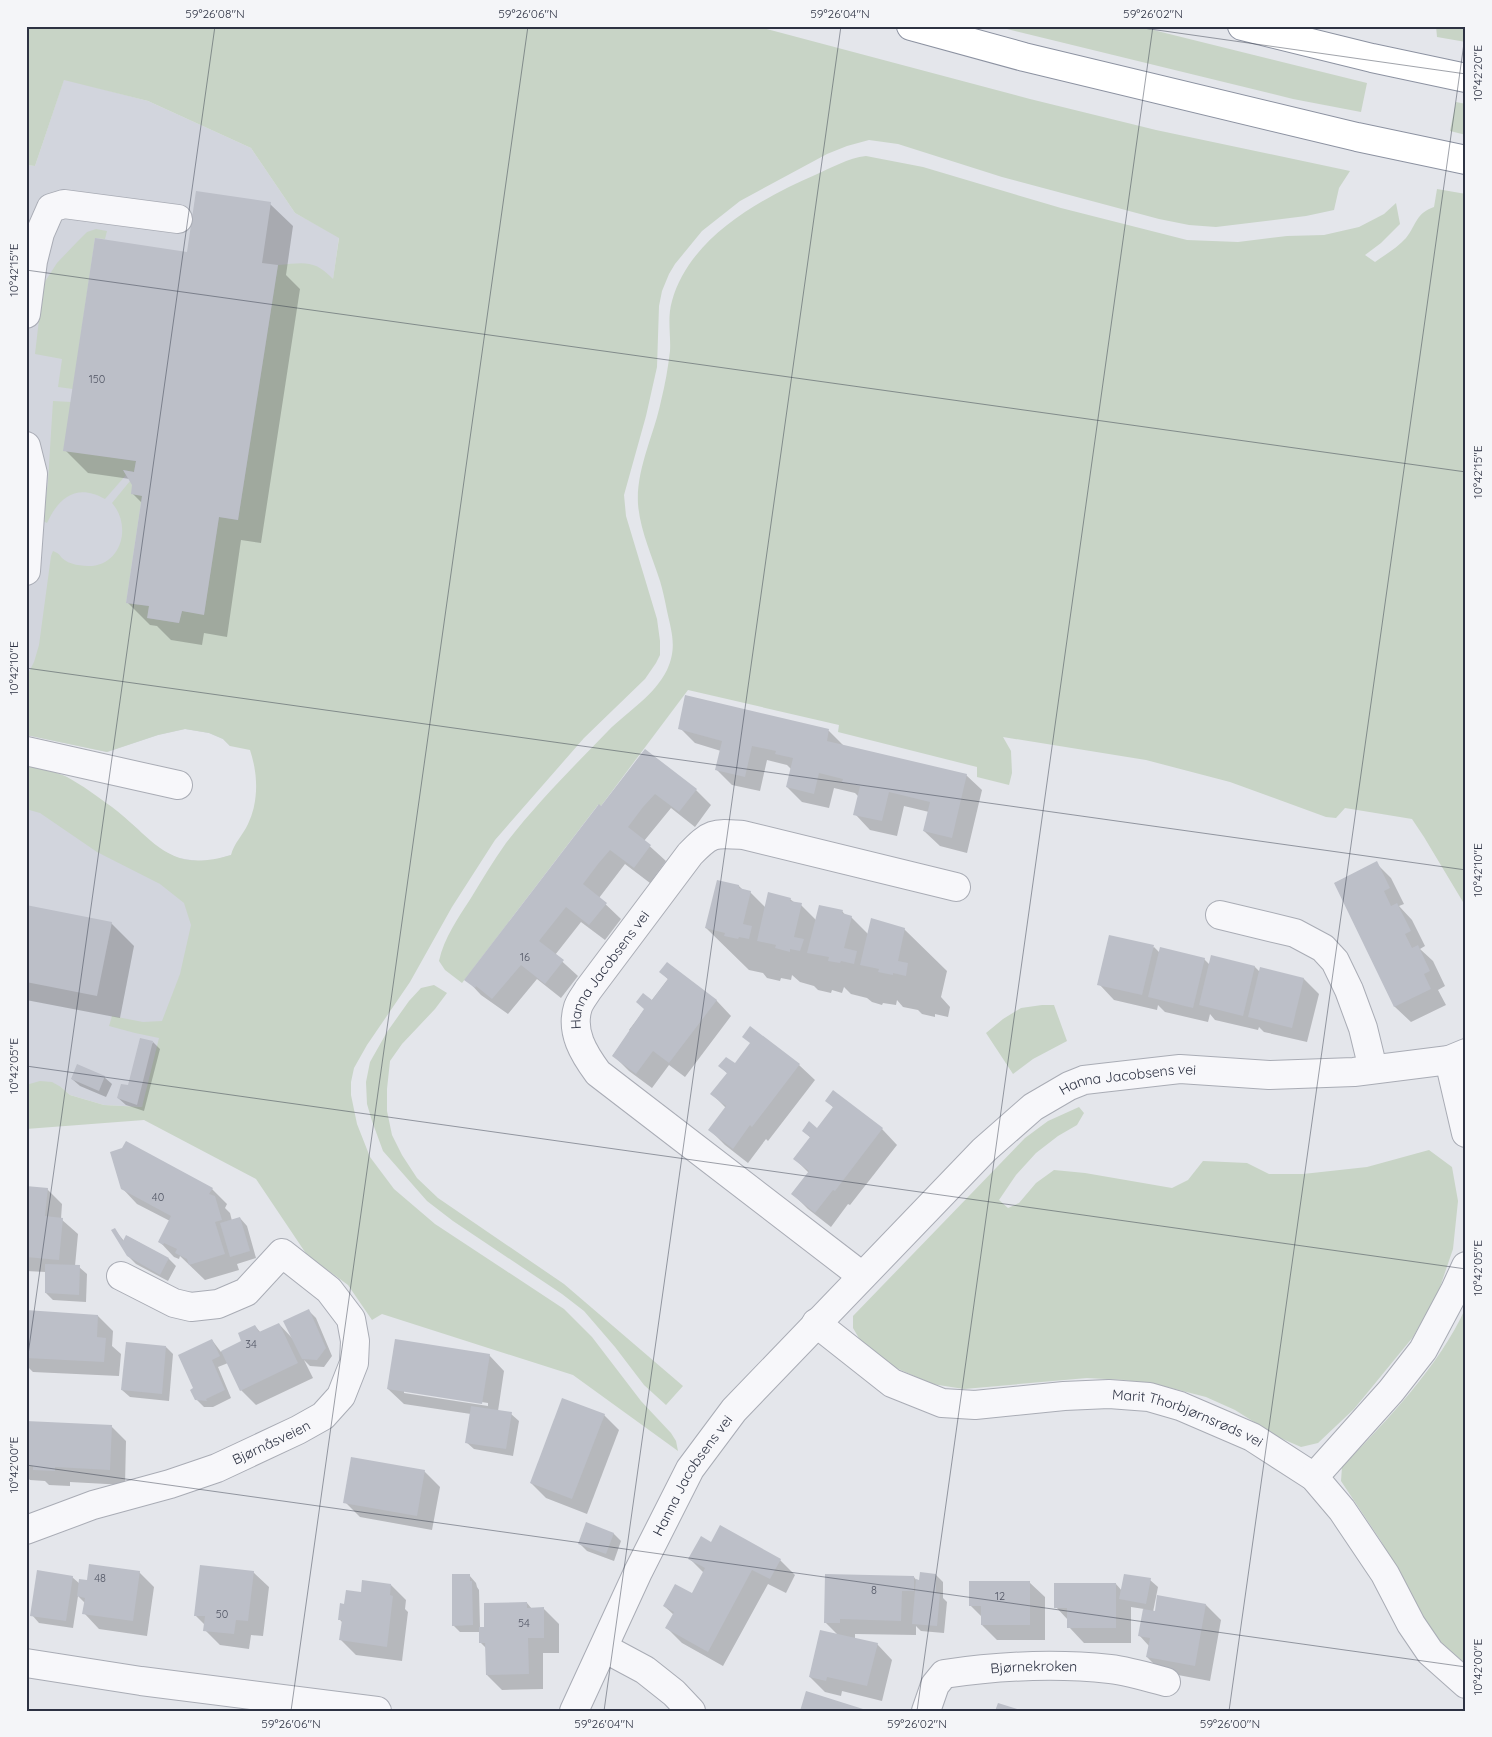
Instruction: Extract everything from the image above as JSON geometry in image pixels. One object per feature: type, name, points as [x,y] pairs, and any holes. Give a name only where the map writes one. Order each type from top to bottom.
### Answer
[{"type":"highway","points":[[911,26],[1024,57],[1357,137],[1455,158]]},
{"type":"highway","points":[[1242,26],[1372,58],[1463,77]]},
{"type":"street","points":[[26,314],[33,261],[40,233],[51,208],[64,204],[178,219]]},
{"type":"street","points":[[26,446],[32,474],[26,571]]},
{"type":"street","points":[[26,751],[178,785]]},
{"type":"street","name":"Hanna Jacobsens vei","points":[[862,1276],[598,1073],[578,1041],[576,1025],[578,1007],[588,990],[690,854],[705,838],[718,833],[744,835],[956,887]]},
{"type":"street","points":[[1220,915],[1295,933],[1323,948],[1335,961],[1349,990],[1363,1028],[1373,1069]]},
{"type":"street","points":[[1457,1057],[1466,1133]]},
{"type":"street","name":"Hanna Jacobsens vei","points":[[574,1711],[638,1572],[690,1469],[734,1410],[984,1150],[1033,1107],[1069,1086],[1084,1080],[1180,1069],[1269,1075],[1354,1072],[1457,1057]]},
{"type":"street","name":"Bjørnåsveien","points":[[26,1530],[93,1505],[170,1484],[217,1468],[307,1425],[323,1416],[341,1396],[354,1363],[355,1341],[351,1319],[329,1290],[282,1253],[246,1292],[218,1304],[191,1307],[174,1303],[121,1276]]},
{"type":"street","points":[[1314,1477],[1391,1391],[1423,1350],[1466,1266]]},
{"type":"street","name":"Marit Thorbjørnsrøds vei","points":[[816,1323],[892,1383],[942,1403],[975,1405],[1064,1396],[1108,1394],[1149,1397],[1180,1406],[1252,1437],[1314,1477],[1342,1510],[1380,1566],[1411,1624],[1430,1652],[1466,1684]]},
{"type":"street","points":[[604,1648],[645,1670],[674,1693],[691,1711]]},
{"type":"street","points":[[26,1663],[141,1681],[377,1711]]},
{"type":"street","name":"Bjørnekroken","points":[[926,1711],[935,1685],[944,1674],[965,1671],[1048,1666],[1084,1667],[1112,1669],[1166,1682]]},
{"type":"shaded area","points":[[64,79],[148,101],[251,148],[295,213],[339,237],[333,280],[230,746],[223,739],[209,733],[185,729],[158,735],[107,752],[26,735],[26,165],[35,166]]},
{"type":"shaded area","points":[[26,765],[65,776],[111,807],[139,830],[146,839],[163,851],[178,858],[198,861],[214,860],[231,855],[142,1107],[104,1105],[70,1095],[61,1087],[26,1085]]},
{"type":"green space","points":[[51,26],[755,26],[1030,99],[1156,130],[1350,171],[1339,188],[1334,210],[1306,216],[1216,227],[1189,225],[1159,219],[1002,177],[898,144],[869,140],[827,154],[740,201],[702,231],[669,274],[662,291],[659,306],[657,367],[646,416],[624,495],[626,516],[657,619],[660,655],[645,679],[584,738],[495,840],[452,907],[410,982],[367,1045],[354,1068],[351,1095],[357,1124],[370,1157],[394,1189],[435,1224],[564,1309],[592,1337],[641,1401],[671,1433],[676,1441],[678,1451],[573,1375],[382,1314],[372,1320],[348,1285],[307,1255],[256,1179],[144,1120],[26,1129],[26,1085],[40,1081],[52,1082],[70,1095],[104,1105],[142,1107],[159,1038],[109,1026],[112,1016],[143,1022],[162,1021],[180,974],[191,925],[184,903],[160,884],[97,852],[40,813],[26,809],[26,765],[57,773],[73,780],[112,807],[164,851],[177,857],[192,860],[210,860],[231,855],[252,815],[256,797],[255,768],[250,750],[230,746],[223,739],[209,733],[185,729],[158,735],[107,752],[26,735],[26,678],[34,662],[39,645],[51,556],[53,551],[68,562],[88,566],[103,563],[111,558],[121,541],[122,531],[118,512],[112,503],[130,481],[142,496],[126,603],[149,606],[148,618],[179,623],[182,611],[204,614],[219,517],[238,520],[278,265],[302,263],[314,265],[333,279],[339,238],[295,213],[251,148],[148,101],[64,80],[35,166],[26,165],[26,28]]},
{"type":"green space","points":[[995,26],[1137,26],[1367,83],[1361,112],[1293,99]]},
{"type":"green space","points":[[1436,26],[1466,26],[1466,42],[1437,37]]},
{"type":"green space","points":[[1456,102],[1466,104],[1466,135],[1450,131]]},
{"type":"green space","points":[[866,156],[923,167],[1061,208],[1187,240],[1238,242],[1287,236],[1324,235],[1359,227],[1384,214],[1396,203],[1400,224],[1381,243],[1365,255],[1375,262],[1403,241],[1410,233],[1417,219],[1428,209],[1434,207],[1437,189],[1466,194],[1466,907],[1412,819],[1345,808],[1336,818],[1326,817],[1230,782],[1146,760],[1003,737],[1011,751],[1012,773],[1009,785],[977,777],[977,767],[838,732],[839,725],[688,690],[601,806],[598,805],[462,983],[445,970],[439,961],[448,936],[506,843],[530,814],[608,731],[655,688],[662,679],[670,662],[673,647],[671,626],[661,585],[641,523],[638,491],[665,383],[670,351],[669,320],[672,301],[681,278],[694,258],[710,240],[729,223],[750,209],[833,166]]},
{"type":"green space","points":[[96,229],[107,231],[105,239],[95,238],[73,389],[58,387],[62,359],[35,354],[43,285],[57,263],[87,232]]},
{"type":"green space","points":[[53,401],[71,402],[64,450],[136,461],[134,472],[123,470],[126,475],[105,499],[86,492],[70,495],[57,506],[47,523],[43,521],[48,481]]},
{"type":"green space","points":[[434,985],[447,993],[435,1009],[402,1044],[390,1061],[387,1111],[392,1135],[402,1155],[417,1178],[438,1198],[564,1284],[683,1386],[666,1405],[644,1385],[584,1311],[427,1201],[383,1151],[367,1104],[366,1082],[370,1062],[387,1032],[409,1001],[421,988]]},
{"type":"green space","points":[[1054,1005],[1067,1041],[1033,1059],[1013,1074],[986,1033],[1003,1019],[1021,1008]]},
{"type":"green space","points":[[1079,1107],[1084,1113],[1077,1125],[1058,1136],[1036,1153],[1016,1175],[999,1200],[1008,1208],[1019,1203],[1036,1183],[1054,1170],[1085,1173],[1172,1188],[1188,1180],[1203,1161],[1247,1163],[1269,1174],[1303,1174],[1367,1167],[1429,1150],[1452,1167],[1458,1201],[1453,1249],[1438,1293],[1413,1337],[1354,1409],[1318,1443],[1301,1447],[1278,1437],[1235,1410],[1206,1397],[1167,1387],[1125,1380],[1087,1378],[964,1389],[932,1384],[894,1367],[863,1345],[853,1328],[853,1316],[1025,1138],[1048,1121]]},
{"type":"green space","points":[[1466,1307],[1466,1664],[1435,1637],[1381,1541],[1341,1481],[1342,1467],[1394,1412],[1427,1372],[1442,1351]]},
{"type":"building","points":[[196,191],[271,202],[262,263],[278,265],[238,520],[219,517],[204,615],[182,611],[179,623],[147,618],[149,606],[126,603],[142,496],[131,494],[132,485],[123,470],[134,472],[136,461],[63,451],[95,238],[187,252]]},
{"type":"building","points":[[685,695],[829,729],[827,741],[967,774],[952,838],[923,831],[930,802],[889,792],[882,821],[853,815],[860,786],[842,782],[843,779],[819,773],[814,794],[786,787],[793,758],[775,754],[776,751],[752,746],[745,777],[715,770],[722,741],[678,729]]},
{"type":"building","points":[[645,749],[697,789],[679,812],[655,794],[643,807],[628,827],[651,845],[634,868],[610,850],[598,864],[583,884],[607,903],[589,925],[566,907],[539,941],[564,960],[545,984],[521,965],[492,999],[476,986],[475,988],[464,980],[599,804],[601,806]]},
{"type":"building","points":[[1377,861],[1390,888],[1384,891],[1391,906],[1397,903],[1411,931],[1405,934],[1412,948],[1418,945],[1430,971],[1424,974],[1431,989],[1394,1007],[1334,883]]},
{"type":"building","points":[[717,880],[739,885],[739,888],[751,891],[743,924],[752,926],[749,939],[724,936],[725,933],[705,928]]},
{"type":"building","points":[[768,892],[791,898],[790,901],[802,903],[794,937],[804,939],[800,951],[790,949],[790,952],[775,948],[776,945],[757,941]]},
{"type":"building","points":[[26,905],[112,922],[97,996],[26,982]]},
{"type":"building","points":[[819,905],[843,910],[842,913],[852,916],[844,948],[857,951],[854,964],[828,961],[829,957],[807,953]]},
{"type":"building","points":[[871,918],[905,928],[898,961],[908,963],[906,976],[878,972],[879,969],[860,965]]},
{"type":"building","points":[[1109,935],[1154,945],[1142,995],[1097,985]]},
{"type":"building","points":[[1160,947],[1205,958],[1193,1008],[1148,997]]},
{"type":"building","points":[[1211,955],[1255,966],[1243,1016],[1199,1005]]},
{"type":"building","points":[[667,962],[717,1000],[669,1063],[653,1051],[636,1074],[612,1056],[644,1009],[636,1002],[643,993],[652,1000],[668,979],[659,972]]},
{"type":"building","points":[[1260,967],[1304,978],[1292,1028],[1248,1017]]},
{"type":"building","points":[[750,1026],[800,1064],[752,1127],[750,1125],[733,1149],[708,1130],[726,1106],[710,1094],[727,1073],[718,1066],[726,1057],[735,1063],[750,1043],[742,1037]]},
{"type":"building","points":[[140,1038],[153,1041],[137,1105],[117,1098],[121,1084],[128,1085]]},
{"type":"building","points":[[77,1064],[105,1076],[99,1091],[71,1079]]},
{"type":"building","points":[[833,1090],[883,1128],[835,1191],[833,1190],[815,1213],[791,1194],[809,1171],[793,1159],[810,1137],[802,1131],[809,1121],[817,1128],[833,1107],[825,1101]]},
{"type":"building","points":[[126,1141],[213,1188],[209,1194],[215,1196],[222,1220],[215,1222],[225,1254],[189,1265],[187,1259],[175,1253],[177,1249],[158,1242],[171,1216],[121,1189],[110,1152],[122,1148]]},
{"type":"building","points":[[26,1186],[48,1188],[45,1216],[63,1218],[59,1260],[26,1257]]},
{"type":"building","points":[[240,1217],[250,1251],[230,1257],[220,1223]]},
{"type":"building","points":[[115,1228],[123,1241],[126,1235],[169,1258],[160,1275],[127,1256],[111,1230]]},
{"type":"building","points":[[45,1264],[80,1265],[79,1295],[45,1293]]},
{"type":"building","points":[[309,1309],[326,1348],[317,1360],[302,1359],[283,1321]]},
{"type":"building","points":[[26,1310],[98,1315],[97,1337],[106,1338],[104,1362],[26,1358]]},
{"type":"building","points":[[279,1323],[298,1363],[240,1391],[221,1351],[241,1341],[238,1333],[255,1325],[259,1332]]},
{"type":"building","points":[[212,1339],[220,1356],[212,1360],[225,1390],[206,1399],[207,1401],[195,1400],[190,1390],[193,1388],[178,1355]]},
{"type":"building","points":[[395,1339],[490,1354],[482,1404],[387,1389]]},
{"type":"building","points":[[126,1342],[166,1346],[162,1394],[121,1390]]},
{"type":"building","points":[[562,1398],[605,1414],[572,1499],[530,1483]]},
{"type":"building","points":[[471,1406],[512,1412],[506,1449],[465,1443]]},
{"type":"building","points":[[26,1421],[112,1425],[110,1470],[55,1467],[55,1471],[33,1470],[33,1466],[26,1466]]},
{"type":"building","points":[[351,1457],[425,1470],[417,1516],[343,1503]]},
{"type":"building","points":[[586,1522],[614,1533],[606,1554],[578,1544]]},
{"type":"building","points":[[720,1525],[781,1559],[770,1579],[752,1570],[708,1652],[665,1628],[674,1612],[663,1606],[675,1584],[692,1593],[705,1568],[688,1559],[701,1536],[711,1542]]},
{"type":"building","points":[[89,1564],[140,1571],[133,1621],[82,1614],[85,1598],[77,1596],[79,1579],[87,1580]]},
{"type":"building","points":[[200,1565],[254,1571],[248,1621],[236,1620],[234,1634],[203,1631],[205,1616],[194,1616]]},
{"type":"building","points":[[37,1570],[73,1576],[66,1621],[30,1616]]},
{"type":"building","points":[[920,1572],[936,1574],[936,1593],[940,1593],[937,1626],[912,1624],[916,1579],[919,1580]]},
{"type":"building","points":[[452,1574],[470,1574],[470,1581],[472,1581],[473,1625],[452,1626]]},
{"type":"building","points":[[825,1574],[914,1576],[914,1591],[902,1591],[901,1621],[840,1619],[840,1623],[824,1623]]},
{"type":"building","points":[[1124,1574],[1151,1578],[1146,1604],[1119,1599]]},
{"type":"building","points":[[362,1580],[391,1584],[390,1595],[393,1596],[387,1647],[339,1640],[342,1620],[338,1620],[340,1603],[344,1604],[346,1590],[361,1592]]},
{"type":"building","points":[[969,1581],[1030,1581],[1030,1625],[981,1625],[981,1606],[969,1606]]},
{"type":"building","points":[[1054,1583],[1116,1583],[1116,1628],[1067,1628],[1067,1608],[1054,1608]]},
{"type":"building","points":[[1157,1595],[1206,1604],[1195,1666],[1146,1657],[1150,1638],[1138,1636],[1143,1609],[1155,1611]]},
{"type":"building","points":[[527,1602],[527,1608],[544,1607],[544,1638],[528,1638],[529,1674],[486,1675],[485,1643],[479,1643],[479,1627],[484,1627],[484,1603]]},
{"type":"building","points":[[820,1630],[878,1643],[867,1686],[827,1677],[826,1681],[809,1677]]},
{"type":"building","points":[[806,1691],[863,1709],[862,1711],[800,1711]]},
{"type":"building","points":[[998,1703],[1020,1710],[995,1711]]}]
